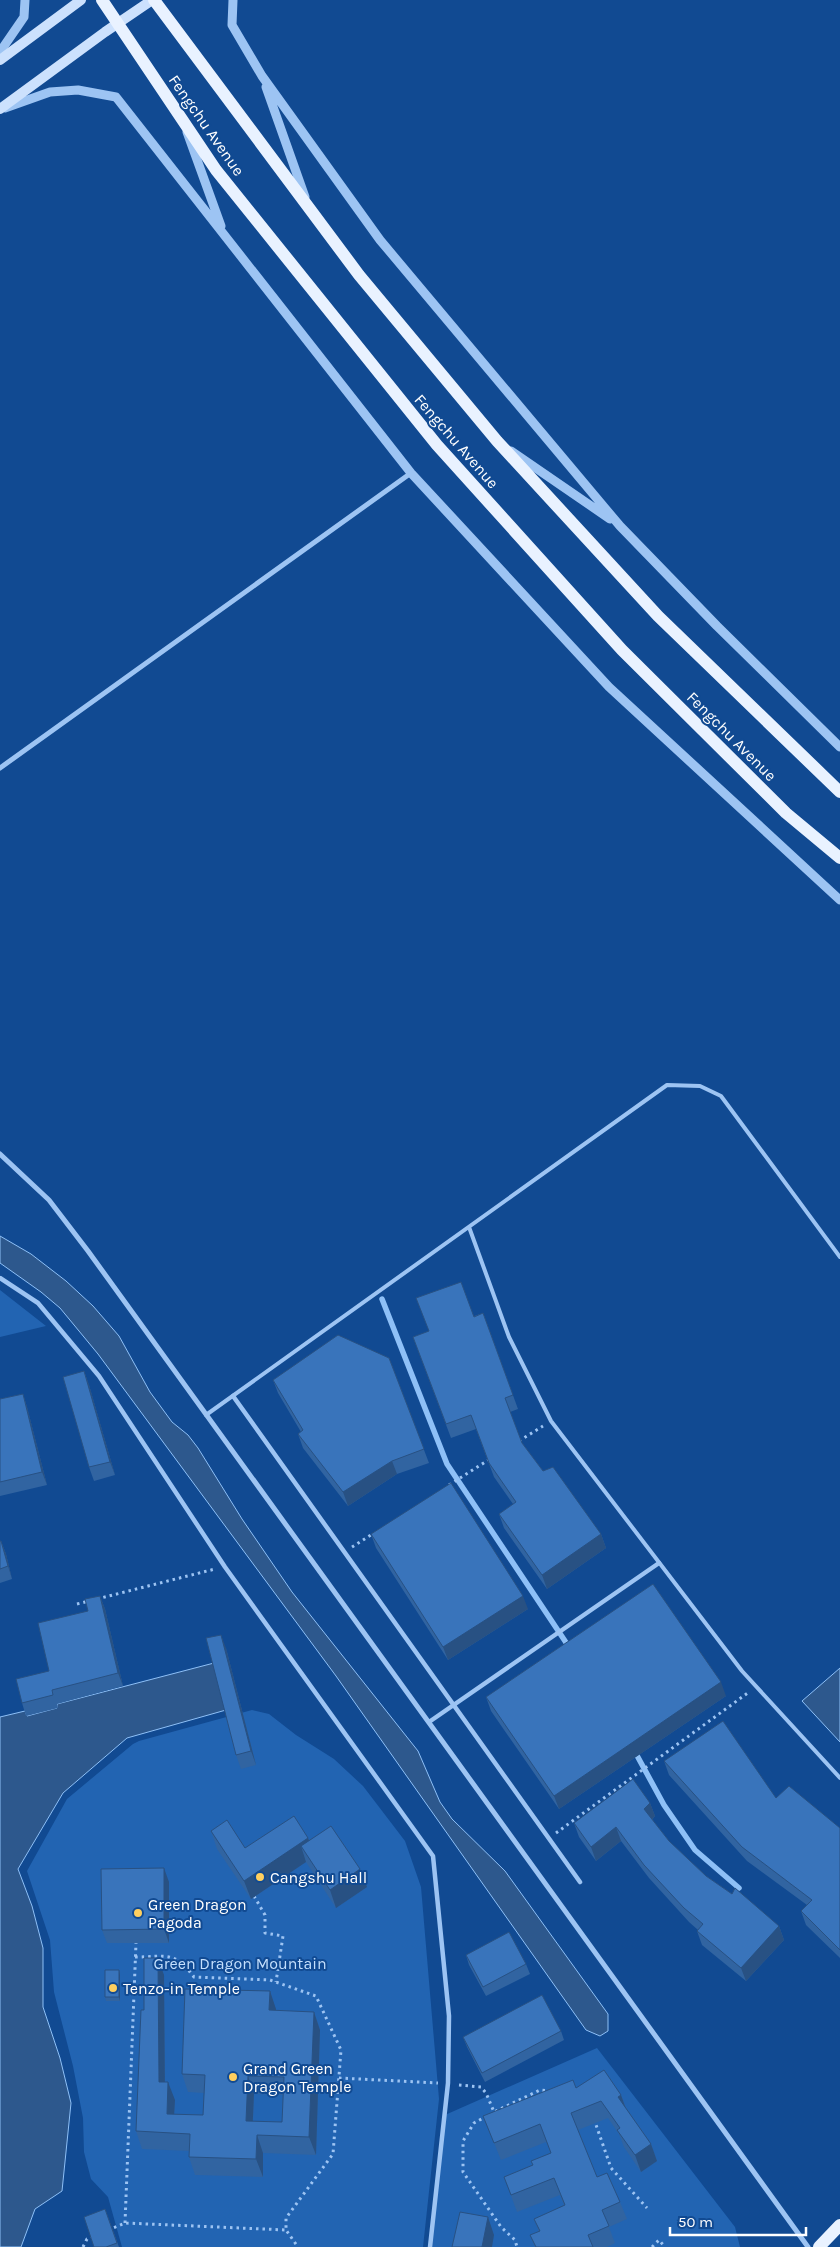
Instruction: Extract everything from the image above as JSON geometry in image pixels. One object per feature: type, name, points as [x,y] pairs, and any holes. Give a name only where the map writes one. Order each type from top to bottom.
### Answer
[{"type":"main road","points":[[0,60],[81,0]]},
{"type":"main road","name":"Fengchu Avenue","points":[[102,0],[216,170],[438,445],[622,650],[786,813],[840,858]]},
{"type":"main road","points":[[0,110],[117,23],[153,0]]},
{"type":"main road","name":"Fengchu Avenue","points":[[153,0],[359,275],[497,441],[658,616],[840,792]]},
{"type":"main road","points":[[819,2247],[840,2225]]},
{"type":"street","points":[[0,52],[24,17],[25,0]]},
{"type":"street","points":[[233,0],[232,25],[262,76],[380,240],[620,526],[717,626],[840,747]]},
{"type":"street","points":[[262,76],[309,209]]},
{"type":"street","points":[[0,110],[50,92],[78,90],[116,97],[411,473],[609,687],[840,900]]},
{"type":"street","points":[[181,118],[224,234]]},
{"type":"street","points":[[497,441],[620,526]]},
{"type":"street","points":[[0,768],[411,473]]},
{"type":"street","points":[[0,1154],[49,1200],[808,2247]]},
{"type":"street","points":[[0,1278],[38,1303],[100,1376],[225,1567],[434,1856],[449,2016],[448,2083],[430,2247]]},
{"type":"street","points":[[233,1396],[580,1882]]},
{"type":"street","points":[[429,1722],[659,1563]]},
{"type":"lane","points":[[206,1415],[667,1085],[700,1086],[721,1096],[840,1257]]},
{"type":"lane","points":[[469,1227],[509,1337],[551,1421],[742,1671],[840,1778]]},
{"type":"path","points":[[518,1442],[551,1421]]},
{"type":"path","points":[[447,1487],[493,1458]]},
{"type":"path","points":[[344,1552],[376,1532]]},
{"type":"path","points":[[77,1604],[225,1567]]},
{"type":"path","points":[[548,1838],[756,1687]]},
{"type":"path","points":[[254,1896],[265,1915],[265,1933],[283,1936],[276,1982]]},
{"type":"path","points":[[125,2223],[136,1943]]},
{"type":"path","points":[[136,1957],[174,1957],[185,1965],[194,1977],[270,1980],[316,1996],[341,2050],[339,2078],[333,2154],[286,2218],[286,2230],[298,2247]]},
{"type":"path","points":[[339,2078],[448,2083],[480,2087],[486,2092],[494,2112]]},
{"type":"path","points":[[517,2247],[515,2240],[501,2227],[463,2172],[463,2141],[474,2123],[494,2112],[540,2090],[559,2092]]},
{"type":"path","points":[[593,2117],[611,2168],[647,2208]]},
{"type":"path","points":[[102,2233],[125,2223],[286,2230]]},
{"type":"path","points":[[83,2247],[87,2239],[94,2236]]},
{"type":"path","points":[[652,2247],[659,2240],[665,2247]]},
{"type":"green space","points":[[0,1290],[46,1326],[0,1337]]},
{"type":"green space","name":"Green Dragon Mountain","points":[[252,1710],[269,1714],[296,1735],[334,1759],[363,1786],[405,1841],[421,1887],[439,2099],[423,2247],[122,2247],[108,2197],[91,2179],[84,2152],[83,2118],[73,2066],[54,1992],[50,1940],[27,1871],[67,1799],[133,1744]]},
{"type":"green space","points":[[597,2048],[735,2227],[740,2247],[428,2247],[445,2115]]},
{"type":"shaded area","points":[[0,1236],[31,1254],[66,1281],[93,1306],[119,1336],[150,1392],[172,1422],[188,1435],[198,1448],[242,1519],[292,1592],[418,1751],[440,1802],[452,1819],[505,1871],[608,2014],[608,2031],[600,2036],[586,2030],[336,1676],[98,1354],[60,1308],[0,1263]]},
{"type":"shaded area","points":[[214,1663],[226,1710],[127,1738],[63,1793],[18,1869],[32,1906],[43,1948],[43,2007],[60,2058],[71,2103],[62,2191],[35,2209],[21,2247],[0,2247],[0,1717],[25,1711],[27,1716],[57,1708],[57,1704]]},
{"type":"shaded area","points":[[840,1668],[840,1742],[802,1701]]},
{"type":"building","points":[[461,1282],[474,1317],[483,1313],[513,1395],[505,1398],[522,1443],[543,1471],[553,1467],[601,1534],[542,1575],[499,1514],[516,1502],[489,1463],[471,1415],[446,1424],[413,1337],[429,1331],[416,1298]]},
{"type":"building","points":[[338,1335],[389,1358],[424,1449],[392,1461],[343,1492],[298,1434],[303,1430],[273,1380]]},
{"type":"building","points":[[84,1371],[110,1462],[89,1467],[63,1377]]},
{"type":"building","points":[[23,1394],[42,1472],[0,1482],[0,1399]]},
{"type":"building","points":[[451,1483],[523,1596],[443,1647],[371,1534]]},
{"type":"building","points":[[0,1541],[8,1566],[0,1569]]},
{"type":"building","points":[[653,1584],[721,1682],[554,1796],[486,1697]]},
{"type":"building","points":[[100,1596],[118,1673],[52,1690],[53,1695],[22,1703],[16,1679],[49,1671],[38,1623],[88,1611],[85,1599]]},
{"type":"building","points":[[221,1635],[251,1751],[236,1755],[206,1638]]},
{"type":"building","points":[[723,1721],[776,1798],[789,1786],[840,1828],[840,1950],[801,1911],[812,1900],[742,1847],[664,1761]]},
{"type":"building","points":[[633,1779],[650,1803],[644,1809],[669,1841],[706,1876],[732,1894],[735,1888],[779,1926],[741,1968],[697,1931],[703,1924],[684,1908],[644,1865],[616,1827],[591,1847],[574,1823]]},
{"type":"building","points":[[294,1816],[308,1838],[244,1881],[211,1831],[227,1820],[245,1848]]},
{"type":"building","points":[[331,1826],[360,1869],[330,1890],[301,1846]]},
{"type":"building","name":"Green Dragon Pagoda","points":[[164,1868],[164,1929],[102,1930],[101,1869]]},
{"type":"building","points":[[509,1932],[526,1964],[483,1987],[466,1955]]},
{"type":"building","name":"Grand Green Dragon Temple","points":[[144,1958],[158,1958],[159,2082],[168,2082],[167,2114],[203,2115],[205,2075],[182,2074],[185,1989],[270,1991],[269,2010],[314,2012],[309,2137],[257,2135],[256,2159],[189,2157],[190,2134],[136,2131],[141,2010],[144,2010]],"holes":[[[248,2076],[284,2077],[282,2122],[246,2121]]]},
{"type":"building","name":"Tenzo-in Temple","points":[[105,1970],[119,1970],[119,1997],[105,1997]]},
{"type":"building","points":[[542,1995],[561,2031],[482,2073],[463,2037]]},
{"type":"building","points":[[604,2070],[621,2095],[618,2097],[651,2144],[635,2155],[617,2130],[620,2128],[601,2101],[571,2113],[597,2177],[607,2173],[620,2202],[602,2210],[609,2226],[588,2235],[593,2247],[536,2247],[530,2235],[540,2231],[534,2219],[565,2205],[554,2178],[511,2195],[504,2177],[533,2165],[531,2161],[551,2153],[540,2124],[494,2143],[483,2116],[573,2080],[576,2088]]},
{"type":"building","points":[[105,2209],[117,2243],[106,2247],[94,2247],[84,2217]]},
{"type":"building","points":[[460,2212],[488,2217],[482,2247],[452,2247]]},
{"type":"waterway","points":[[382,1299],[447,1464],[569,1647]]},
{"type":"waterway","points":[[634,1750],[664,1805],[695,1850],[739,1888]]},
{"type":"place","name":"Cangshu Hall","points":[[260,1877]]},
{"type":"place","name":"Green Dragon Pagoda","points":[[138,1913]]},
{"type":"place","name":"Tenzo-in Temple","points":[[113,1988]]},
{"type":"place","name":"Grand Green Dragon Temple","points":[[233,2077]]}]
